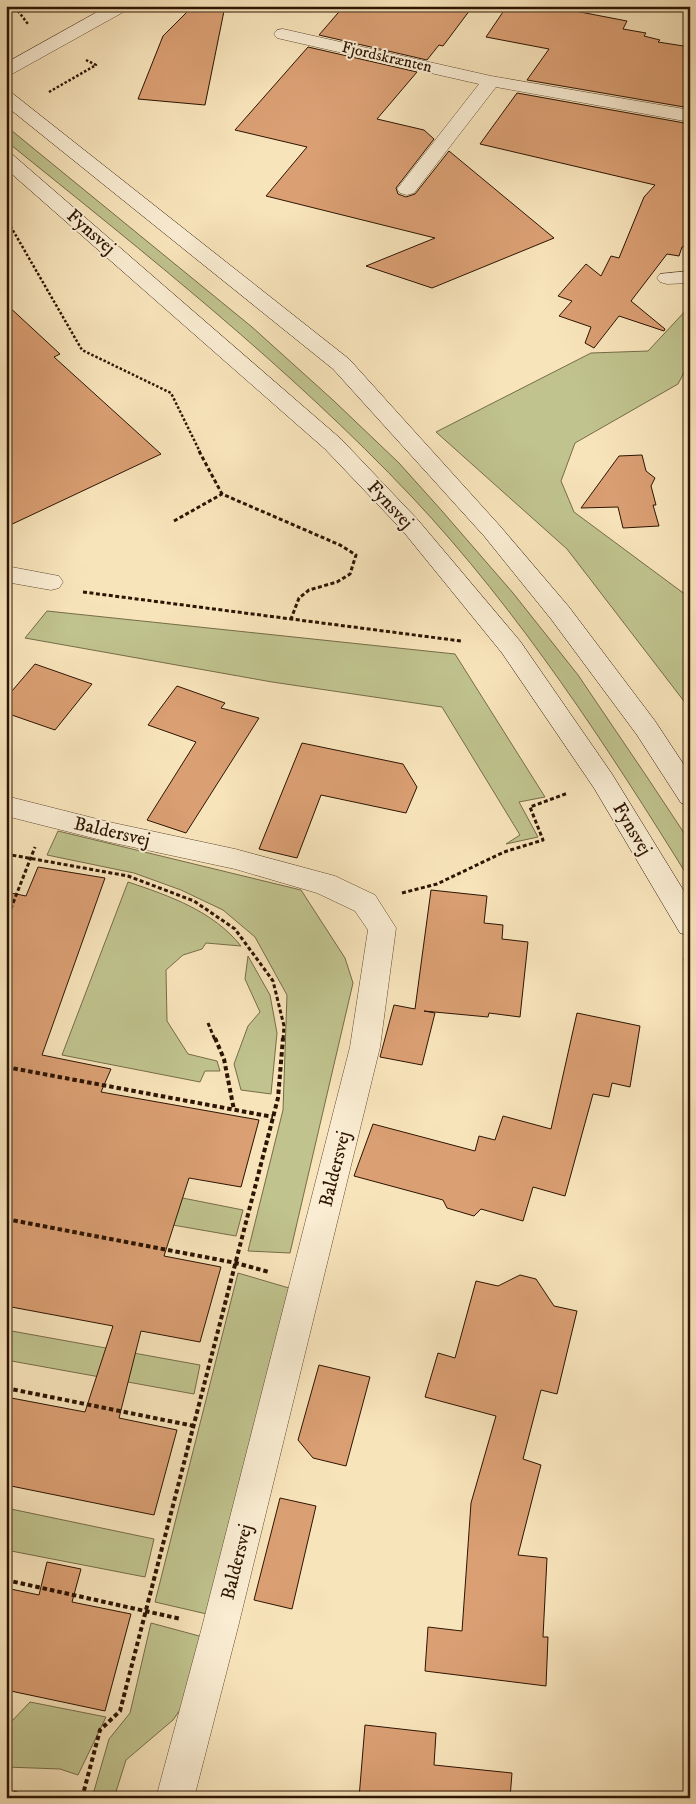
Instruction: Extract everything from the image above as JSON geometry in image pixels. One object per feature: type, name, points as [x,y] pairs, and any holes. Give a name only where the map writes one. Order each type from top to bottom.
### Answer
[{"type":"main road","points":[[6,70],[121,6]]},
{"type":"main road","name":"Fjordskrænten","points":[[283,34],[491,80],[690,116]]},
{"type":"main road","points":[[407,189],[491,80]]},
{"type":"main road","points":[[6,97],[341,364],[492,531],[560,613],[646,728],[690,796]]},
{"type":"main road","name":"Fynsvej","points":[[6,159],[332,444],[410,525],[511,647],[603,780],[690,925]]},
{"type":"main road","points":[[667,278],[690,277]]},
{"type":"main road","points":[[6,574],[51,582]]},
{"type":"main road","name":"Baldersvej","points":[[6,806],[109,832],[235,859],[325,884],[365,902],[382,928],[365,1047],[176,1798]]},
{"type":"path","points":[[6,226],[11,227],[82,350],[171,393],[222,494],[340,544],[356,555],[350,574],[337,582],[309,590],[299,598],[291,619]]},
{"type":"path","points":[[174,521],[222,494]]},
{"type":"path","points":[[51,582],[82,592],[511,647]]},
{"type":"path","points":[[365,902],[437,884],[504,852],[542,840],[530,806],[603,780]]},
{"type":"path","points":[[6,921],[48,816]]},
{"type":"path","points":[[6,854],[128,876],[194,901],[235,929],[274,981],[284,1026],[278,1098],[274,1117],[120,1711],[100,1730],[82,1798]]},
{"type":"path","points":[[208,1023],[224,1059],[234,1110]]},
{"type":"path","points":[[6,1067],[274,1117]]},
{"type":"path","points":[[6,1219],[279,1274]]},
{"type":"path","points":[[6,1388],[194,1426]]},
{"type":"path","points":[[6,1580],[190,1621]]},
{"type":"path","points":[[6,1791],[39,1798]]},
{"type":"green space","points":[[6,126],[252,327],[399,463],[513,593],[578,675],[690,842],[690,880],[627,780],[560,681],[526,633],[452,541],[365,449],[266,357],[215,312],[6,141]]},
{"type":"green space","points":[[690,306],[690,361],[678,384],[575,443],[561,481],[574,512],[690,598],[690,709],[567,549],[436,432],[591,353],[648,351]]},
{"type":"green space","points":[[47,611],[455,654],[545,797],[519,802],[538,837],[506,844],[520,835],[442,707],[272,682],[25,638]]},
{"type":"green space","points":[[58,831],[301,890],[345,958],[353,983],[290,1253],[248,1251],[283,1110],[287,995],[255,937],[223,910],[181,890],[134,873],[47,855]]},
{"type":"green space","points":[[128,882],[190,906],[217,923],[241,946],[206,943],[202,949],[183,955],[166,970],[167,1021],[188,1054],[217,1061],[220,1071],[205,1071],[200,1082],[62,1055]]},
{"type":"green space","points":[[248,956],[270,995],[277,1033],[271,1094],[241,1090],[234,1064],[248,1026],[260,1012],[245,979]]},
{"type":"green space","points":[[6,1163],[243,1210],[236,1236],[6,1196]]},
{"type":"green space","points":[[238,1273],[289,1288],[211,1615],[155,1602]]},
{"type":"green space","points":[[6,1330],[200,1365],[194,1394],[6,1360]]},
{"type":"green space","points":[[6,1508],[154,1539],[145,1577],[6,1550]]},
{"type":"green space","points":[[151,1623],[203,1637],[191,1694],[173,1720],[126,1760],[114,1798],[92,1798],[109,1739],[130,1713]]},
{"type":"green space","points":[[30,1702],[106,1717],[78,1775],[60,1769],[6,1767],[6,1721],[11,1722]]},
{"type":"building","points":[[193,6],[225,6],[205,105],[138,99],[163,36]]},
{"type":"building","points":[[344,6],[473,6],[443,46],[439,45],[427,60],[319,35]]},
{"type":"building","points":[[507,6],[549,6],[627,21],[623,29],[646,33],[644,36],[660,40],[658,42],[690,47],[690,108],[527,80],[549,49],[486,37]]},
{"type":"building","points":[[308,47],[417,72],[377,119],[424,130],[434,139],[396,188],[398,194],[406,197],[415,194],[449,151],[554,238],[432,288],[366,266],[435,238],[266,196],[307,147],[235,130]]},
{"type":"building","points":[[517,93],[690,124],[690,245],[682,247],[679,256],[667,254],[631,301],[665,329],[664,331],[619,316],[594,348],[585,343],[591,327],[559,316],[572,301],[558,296],[586,264],[601,276],[611,256],[619,258],[644,197],[655,185],[480,144]]},
{"type":"building","points":[[6,304],[60,354],[54,357],[161,454],[6,527]]},
{"type":"building","points":[[642,455],[646,471],[655,478],[651,486],[656,505],[653,505],[659,526],[623,528],[618,507],[581,508],[619,456]]},
{"type":"building","points":[[35,664],[92,684],[55,730],[6,713],[6,698]]},
{"type":"building","points":[[177,686],[225,703],[221,708],[259,718],[186,833],[147,820],[196,742],[148,725]]},
{"type":"building","points":[[302,743],[403,764],[417,787],[406,813],[321,795],[297,858],[259,849]]},
{"type":"building","points":[[38,867],[105,878],[42,1055],[111,1069],[101,1092],[259,1120],[241,1187],[189,1178],[164,1256],[221,1267],[200,1342],[141,1331],[119,1418],[177,1430],[154,1515],[6,1485],[6,1397],[85,1412],[113,1326],[6,1306],[6,892],[26,896]]},
{"type":"building","points":[[431,890],[487,896],[484,923],[503,925],[502,939],[528,942],[520,1017],[489,1013],[488,1017],[424,1011],[435,1013],[422,1065],[380,1057],[394,1005],[415,1009]]},
{"type":"building","points":[[577,1013],[640,1026],[630,1087],[612,1083],[609,1097],[593,1094],[565,1196],[533,1187],[523,1221],[481,1209],[474,1216],[447,1208],[443,1200],[354,1176],[373,1124],[475,1151],[479,1136],[495,1140],[503,1116],[551,1129]]},
{"type":"building","points":[[520,1275],[536,1279],[554,1306],[577,1311],[557,1394],[541,1390],[523,1459],[541,1465],[518,1555],[547,1558],[543,1637],[548,1637],[546,1686],[425,1671],[428,1627],[462,1631],[471,1503],[496,1416],[425,1397],[438,1353],[455,1358],[476,1281],[498,1286]]},
{"type":"building","points":[[319,1365],[370,1377],[346,1466],[313,1458],[298,1440]]},
{"type":"building","points":[[280,1498],[316,1506],[292,1609],[254,1600]]},
{"type":"building","points":[[47,1562],[81,1569],[72,1602],[131,1614],[105,1711],[6,1690],[6,1588],[39,1595]]},
{"type":"building","points":[[365,1725],[436,1733],[434,1765],[512,1773],[510,1798],[359,1798]]}]
